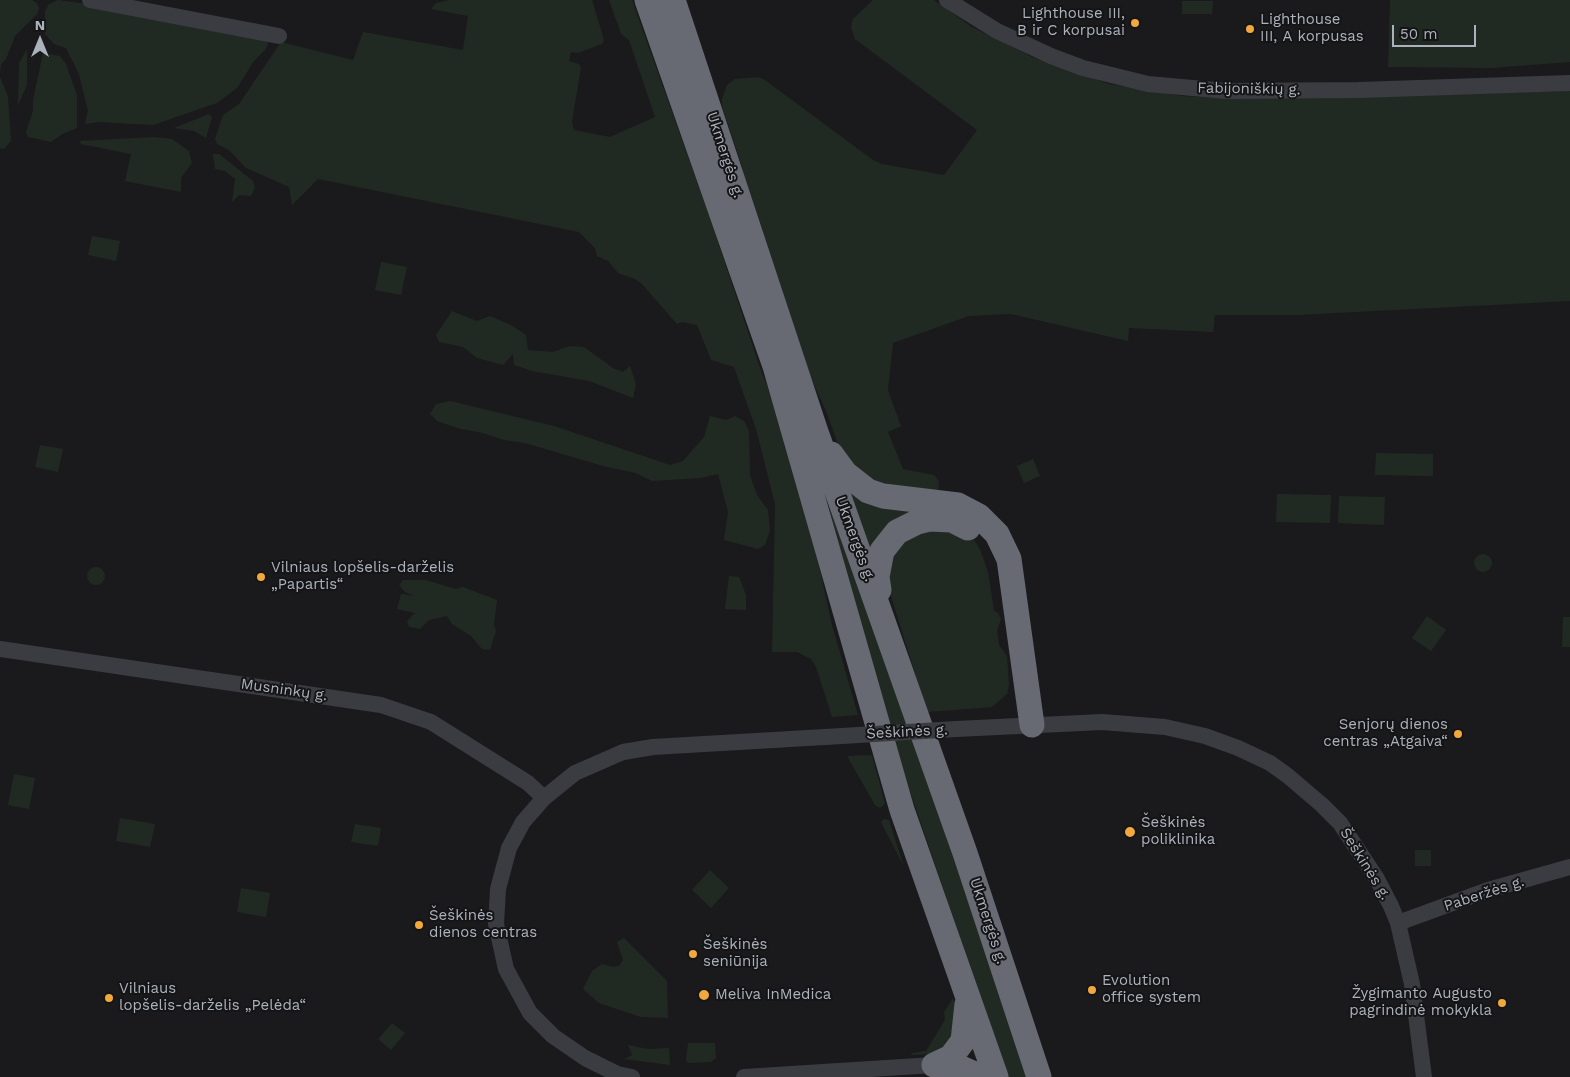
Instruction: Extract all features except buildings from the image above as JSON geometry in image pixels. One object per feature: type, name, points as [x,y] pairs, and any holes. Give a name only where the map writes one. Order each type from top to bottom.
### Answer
[{"type":"highway","name":"Ukmergės g.","points":[[647,0],[775,366],[902,810],[996,1077]]},
{"type":"highway","name":"Ukmergės g.","points":[[673,0],[816,432],[965,853],[1039,1077]]},
{"type":"highway","points":[[816,432],[845,473],[868,491],[883,496],[958,505],[979,516],[997,534],[1008,559],[1027,726]]},
{"type":"highway","points":[[880,611],[877,577],[879,563],[888,541],[897,532],[917,522],[929,519],[952,520],[972,530],[984,543],[993,560],[1017,686],[1027,726]]},
{"type":"highway","points":[[929,1070],[951,1057],[963,1042],[968,997]]},
{"type":"highway","points":[[929,1070],[961,1068],[982,1077]]},
{"type":"street","points":[[90,0],[279,36]]},
{"type":"street","name":"Fabijoniškių g.","points":[[947,0],[997,31],[1051,56],[1090,70],[1148,84],[1226,90],[1359,90],[1570,83]]},
{"type":"street","name":"Musninkų g.","points":[[0,649],[381,705],[431,722],[528,783],[544,798]]},
{"type":"street","name":"Šeškinės g.","points":[[622,1076],[569,1049],[540,1025],[518,993],[506,968],[499,942],[496,904],[503,866],[520,828],[544,798],[559,784],[583,768],[609,757],[636,749],[1102,722],[1165,727],[1221,741],[1270,763],[1306,791],[1340,823],[1378,878],[1398,923],[1412,984],[1424,1077]]},
{"type":"street","name":"Paberžės g.","points":[[1398,923],[1488,890],[1570,867]]},
{"type":"street","points":[[744,1077],[929,1070]]},
{"type":"shaded area","points":[[0,0],[32,0],[37,3],[39,8],[37,14],[15,36],[6,59],[1,64],[0,75]]},
{"type":"shaded area","points":[[58,0],[127,10],[269,40],[266,49],[254,61],[237,88],[217,103],[153,125],[98,122],[85,124],[88,111],[79,74],[66,48],[54,44],[45,34],[45,11],[49,4]]},
{"type":"shaded area","points":[[450,0],[592,0],[604,40],[602,44],[578,53],[571,52],[569,61],[579,64],[581,68],[572,121],[574,130],[610,137],[655,117],[629,40],[621,34],[609,0],[632,0],[710,218],[759,365],[785,431],[804,498],[832,625],[858,715],[832,717],[816,667],[811,659],[797,652],[772,652],[775,504],[756,429],[734,367],[711,360],[697,325],[682,322],[677,324],[642,284],[635,279],[618,273],[608,261],[597,256],[595,248],[579,232],[318,179],[292,205],[289,187],[246,168],[229,150],[217,144],[215,139],[223,115],[239,104],[281,42],[353,60],[363,32],[463,50],[468,16],[431,9],[436,3]]},
{"type":"shaded area","points":[[873,0],[934,0],[972,27],[1032,57],[1109,84],[1182,96],[1220,98],[1570,91],[1570,301],[1297,315],[1215,315],[1213,332],[1129,328],[1128,341],[1011,314],[969,316],[893,343],[888,390],[901,426],[888,432],[903,469],[934,475],[939,481],[938,496],[890,492],[846,466],[826,411],[801,357],[745,189],[742,167],[722,106],[722,99],[727,85],[735,79],[758,77],[765,80],[873,160],[882,164],[944,175],[977,130],[855,39],[851,27],[853,19]]},
{"type":"shaded area","points":[[1390,0],[1570,0],[1570,62],[1491,68],[1388,67]]},
{"type":"shaded area","points":[[1182,1],[1213,1],[1212,14],[1182,14]]},
{"type":"shaded area","points":[[27,49],[27,85],[18,105],[19,63]]},
{"type":"shaded area","points":[[43,53],[60,56],[66,64],[77,95],[77,128],[64,133],[51,142],[28,137],[26,132],[33,111],[33,100]]},
{"type":"shaded area","points":[[0,77],[8,97],[11,141],[4,149],[0,148]]},
{"type":"shaded area","points":[[209,114],[212,117],[206,138],[194,131],[174,128]]},
{"type":"shaded area","points":[[154,137],[172,139],[189,151],[192,163],[181,178],[181,192],[125,181],[131,154],[81,144],[80,141]]},
{"type":"shaded area","points":[[213,154],[219,154],[253,181],[255,188],[251,196],[239,195],[232,202],[235,179],[225,171],[215,169]]},
{"type":"shaded area","points":[[92,236],[120,241],[116,261],[88,255]]},
{"type":"shaded area","points":[[381,262],[407,267],[401,295],[375,290]]},
{"type":"shaded area","points":[[452,311],[477,321],[490,316],[511,325],[526,335],[528,350],[553,352],[570,346],[584,347],[613,368],[623,372],[630,366],[636,384],[633,398],[589,381],[532,371],[514,365],[513,354],[503,365],[477,358],[463,347],[439,342],[436,335]]},
{"type":"shaded area","points":[[450,401],[554,426],[670,465],[683,461],[704,437],[710,416],[726,420],[735,416],[744,421],[749,431],[750,475],[757,495],[768,510],[770,530],[765,545],[758,549],[724,540],[728,512],[718,474],[700,478],[652,481],[636,473],[603,466],[525,443],[504,440],[483,433],[461,429],[437,421],[430,414],[436,404]]},
{"type":"shaded area","points":[[40,445],[63,449],[58,472],[35,467]]},
{"type":"shaded area","points":[[1376,453],[1433,454],[1433,476],[1375,475]]},
{"type":"shaded area","points":[[1033,459],[1040,476],[1024,483],[1017,466]]},
{"type":"shaded area","points":[[847,486],[878,502],[946,507],[965,513],[984,528],[993,540],[1000,558],[1025,693],[1022,694],[998,562],[993,547],[986,535],[972,521],[959,514],[943,510],[928,510],[909,517],[885,534],[871,560]]},
{"type":"shaded area","points":[[1277,494],[1331,495],[1330,523],[1276,522]]},
{"type":"shaded area","points":[[1339,496],[1385,497],[1384,525],[1338,523]]},
{"type":"shaded area","points":[[827,498],[887,664],[1028,1077],[1008,1077],[858,640]]},
{"type":"shaded area","points":[[944,523],[970,534],[980,549],[988,572],[994,611],[998,613],[1001,619],[997,631],[999,645],[1007,656],[1009,684],[1007,694],[992,707],[927,712],[886,580],[897,540]]},
{"type":"shaded area","points":[[1483,554],[1489,557],[1492,563],[1489,569],[1483,572],[1477,569],[1474,563],[1477,557]]},
{"type":"shaded area","points":[[92,567],[100,567],[105,572],[103,583],[92,585],[87,580],[87,572]]},
{"type":"shaded area","points":[[729,576],[739,577],[746,595],[746,610],[725,609]]},
{"type":"shaded area","points":[[403,580],[426,580],[455,589],[463,587],[497,600],[494,624],[496,631],[490,650],[482,649],[471,636],[452,624],[447,616],[429,620],[420,629],[409,627],[407,621],[415,613],[397,609],[401,594],[414,596],[405,592],[399,585]]},
{"type":"shaded area","points":[[1427,616],[1446,630],[1431,651],[1412,638]]},
{"type":"shaded area","points":[[1563,617],[1570,617],[1570,647],[1562,647]]},
{"type":"shaded area","points":[[872,755],[885,804],[880,808],[875,805],[847,756]]},
{"type":"shaded area","points":[[14,774],[35,778],[29,809],[8,805]]},
{"type":"shaded area","points":[[120,818],[155,824],[150,847],[116,841]]},
{"type":"shaded area","points":[[884,819],[889,820],[904,867],[881,822]]},
{"type":"shaded area","points":[[355,824],[381,828],[378,846],[351,842]]},
{"type":"shaded area","points":[[1415,850],[1431,850],[1431,866],[1415,866]]},
{"type":"shaded area","points":[[710,870],[729,888],[711,908],[692,890]]},
{"type":"shaded area","points":[[241,888],[270,893],[266,917],[237,912]]},
{"type":"shaded area","points":[[624,938],[667,981],[668,1018],[641,1017],[599,1003],[583,989],[592,971],[602,964],[614,967],[620,965],[623,960],[617,942]]},
{"type":"shaded area","points":[[953,998],[959,1017],[960,1036],[932,1054],[911,1055],[912,1053],[926,1051],[945,1020],[944,1012]]},
{"type":"shaded area","points":[[392,1023],[405,1033],[391,1050],[378,1039]]},
{"type":"shaded area","points":[[688,1043],[715,1043],[716,1058],[711,1062],[689,1063],[686,1061]]},
{"type":"shaded area","points":[[628,1045],[648,1049],[669,1048],[670,1065],[624,1059],[632,1055]]},
{"type":"place","name":"Lighthouse III, B ir C korpusai","points":[[1135,23]]},
{"type":"place","name":"Lighthouse III, A korpusas","points":[[1250,29]]},
{"type":"place","name":"Vilniaus lopšelis-darželis „Papartis“","points":[[261,577]]},
{"type":"place","name":"Senjorų dienos centras „Atgaiva“","points":[[1458,734]]},
{"type":"place","name":"Šeškinės poliklinika","points":[[1130,832]]},
{"type":"place","name":"Šeškinės dienos centras","points":[[419,925]]},
{"type":"place","name":"Šeškinės seniūnija","points":[[693,954]]},
{"type":"place","name":"Evolution office system","points":[[1092,990]]},
{"type":"place","name":"Meliva InMedica","points":[[704,995]]},
{"type":"place","name":"Vilniaus lopšelis-darželis „Pelėda“","points":[[109,998]]},
{"type":"place","name":"Žygimanto Augusto pagrindinė mokykla","points":[[1502,1003]]}]
